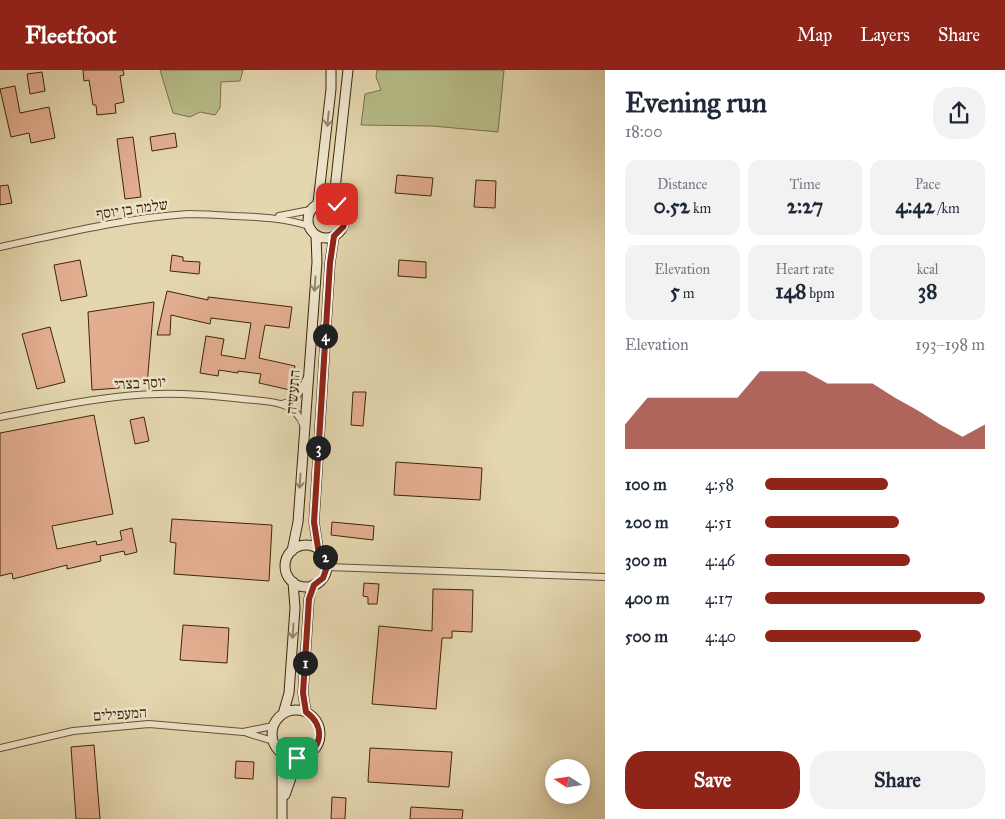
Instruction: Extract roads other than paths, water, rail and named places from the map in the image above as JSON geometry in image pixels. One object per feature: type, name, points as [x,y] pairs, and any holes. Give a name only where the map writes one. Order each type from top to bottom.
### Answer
[{"type":"street","points":[[318,203],[331,89],[331,70]]},
{"type":"street","points":[[337,204],[324,201],[318,203],[310,210],[308,215],[309,226],[316,235],[322,238],[334,236],[343,227],[345,221],[344,215],[337,204],[336,189],[348,70]]},
{"type":"street","name":"שלמה בן יוסף","points":[[270,217],[310,210]]},
{"type":"street","name":"שלמה בן יוסף","points":[[0,247],[106,225],[190,214],[270,217],[309,226]]},
{"type":"street","name":"התעשיה","points":[[292,551],[298,522],[317,262],[316,235]]},
{"type":"street","name":"התעשיה","points":[[318,548],[314,522],[330,263],[334,236]]},
{"type":"street","points":[[282,404],[290,402],[299,394],[308,374]]},
{"type":"street","name":"יוסף בצרי","points":[[0,417],[110,397],[160,394],[222,396],[282,404]]},
{"type":"street","points":[[282,404],[296,412],[304,427]]},
{"type":"street","points":[[304,545],[318,548],[326,560],[327,567],[323,578],[314,585],[306,587],[293,582],[288,577],[286,570],[287,556],[304,545]]},
{"type":"street","points":[[327,567],[605,577]]},
{"type":"street","points":[[283,714],[289,693],[295,608],[293,582]]},
{"type":"street","points":[[306,712],[303,693],[309,599],[314,585]]},
{"type":"street","points":[[282,808],[292,775],[305,756],[316,746],[319,738],[319,731],[312,717],[306,712],[290,711],[277,719],[273,726],[273,742],[282,754],[289,757],[305,756]]},
{"type":"street","name":"המעפילים","points":[[0,748],[73,731],[149,724],[243,732],[273,742]]},
{"type":"street","name":"המעפילים","points":[[243,732],[273,726]]},
{"type":"street","points":[[282,754],[282,819]]}]
